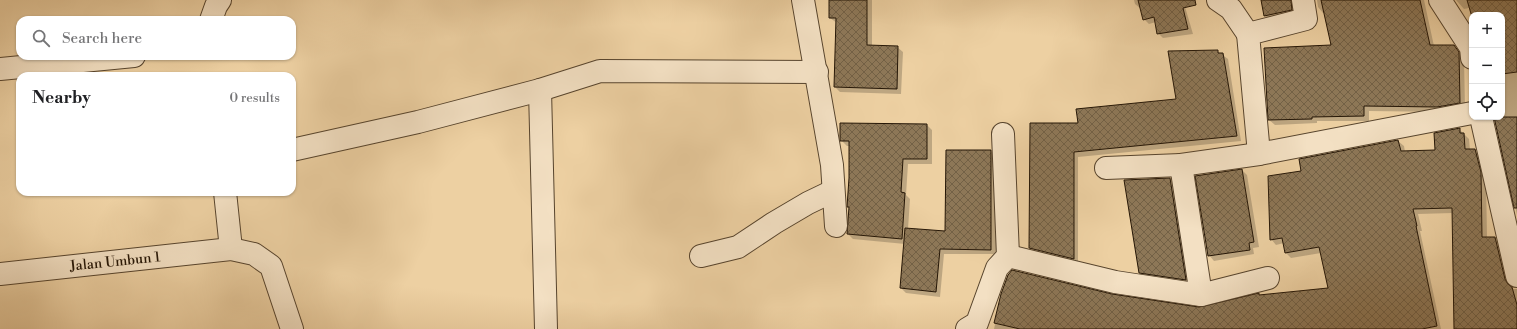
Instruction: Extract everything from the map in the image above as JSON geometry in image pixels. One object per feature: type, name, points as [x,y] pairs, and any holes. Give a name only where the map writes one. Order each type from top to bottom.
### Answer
[{"type":"street","points":[[212,16],[220,0]]},
{"type":"street","points":[[803,0],[817,72],[832,165],[836,226]]},
{"type":"street","points":[[1218,0],[1231,10],[1248,34],[1259,154]]},
{"type":"street","points":[[1248,34],[1306,19],[1303,0]]},
{"type":"street","points":[[1440,0],[1471,48]]},
{"type":"street","points":[[0,69],[93,60]]},
{"type":"street","points":[[296,149],[418,122],[540,90],[600,71],[817,72]]},
{"type":"street","points":[[540,90],[546,329]]},
{"type":"street","points":[[1106,168],[1181,165],[1259,154],[1469,114]]},
{"type":"street","points":[[1482,120],[1517,276]]},
{"type":"street","points":[[967,329],[977,323],[997,268],[1008,256],[1003,134]]},
{"type":"street","points":[[1181,165],[1201,295]]},
{"type":"street","points":[[701,256],[738,247],[808,202],[833,191]]},
{"type":"street","points":[[225,196],[231,249]]},
{"type":"street","name":"Jalan Umbun 1","points":[[0,274],[231,249],[254,254],[271,266],[292,329]]},
{"type":"street","points":[[1008,256],[1115,282],[1201,295],[1268,278]]},
{"type":"building","points":[[829,0],[867,0],[867,45],[898,46],[897,89],[834,87],[836,18],[829,18]]},
{"type":"building","points":[[1138,0],[1195,0],[1196,5],[1183,8],[1188,29],[1157,34],[1154,17],[1143,20]]},
{"type":"building","points":[[1261,0],[1291,0],[1292,10],[1264,16]]},
{"type":"building","points":[[1321,0],[1420,0],[1430,45],[1454,45],[1459,52],[1460,103],[1437,107],[1364,106],[1364,116],[1268,120],[1264,48],[1331,45]]},
{"type":"building","points":[[1467,0],[1517,0],[1517,72],[1505,74],[1505,12],[1471,12]]},
{"type":"building","points":[[1218,50],[1218,53],[1223,53],[1237,136],[1074,152],[1074,259],[1029,248],[1030,123],[1078,123],[1076,109],[1176,99],[1168,51]]},
{"type":"building","points":[[1505,117],[1517,117],[1517,208],[1514,208],[1495,120],[1505,120]]},
{"type":"building","points":[[840,123],[927,124],[927,159],[903,159],[901,192],[905,193],[902,239],[847,234],[849,207],[847,207],[849,141],[840,141]]},
{"type":"building","points":[[1460,128],[1460,133],[1464,133],[1465,149],[1475,149],[1481,172],[1482,237],[1495,237],[1505,279],[1512,287],[1517,305],[1517,329],[1454,329],[1452,208],[1413,209],[1437,326],[1422,329],[1020,329],[994,323],[1001,294],[1008,275],[1012,270],[1112,294],[1199,307],[1259,293],[1259,295],[1328,288],[1319,247],[1285,253],[1282,238],[1270,240],[1268,176],[1301,171],[1299,159],[1398,140],[1401,151],[1435,150],[1434,133]]},
{"type":"building","points":[[946,150],[991,150],[991,250],[940,249],[936,292],[900,288],[905,228],[945,231]]},
{"type":"building","points":[[1242,169],[1254,242],[1249,243],[1250,250],[1208,256],[1195,176]]},
{"type":"building","points":[[1170,178],[1186,280],[1139,273],[1124,180]]}]
